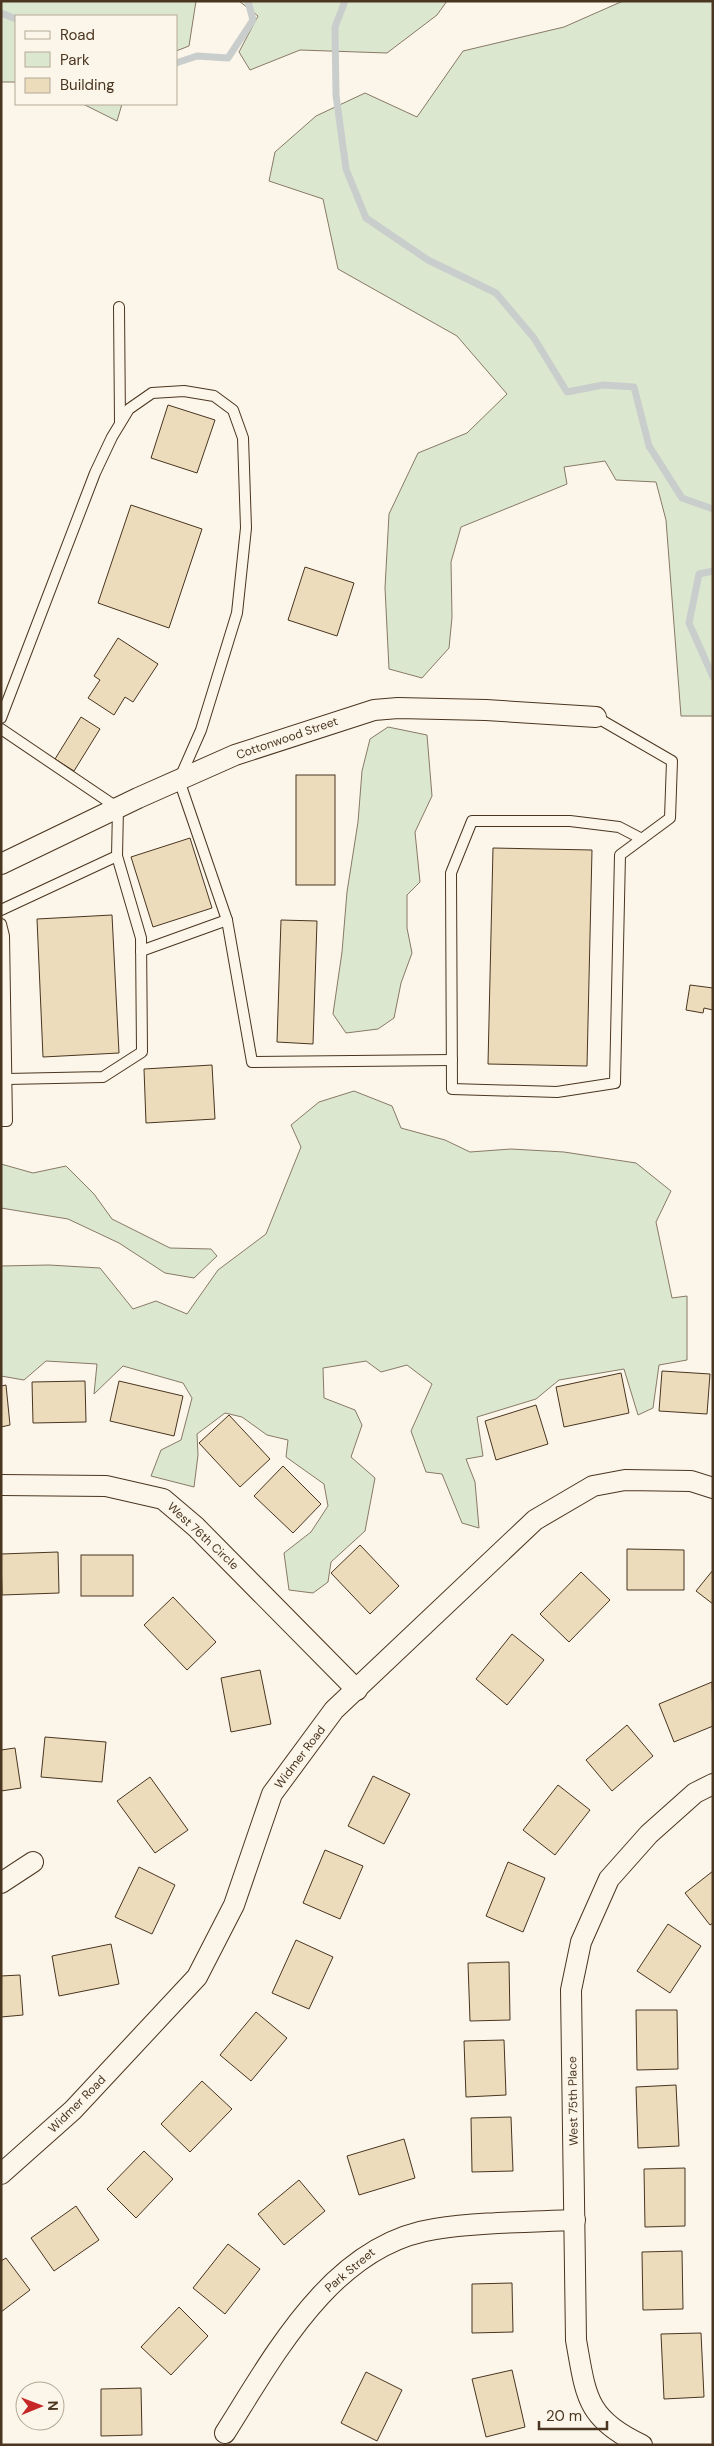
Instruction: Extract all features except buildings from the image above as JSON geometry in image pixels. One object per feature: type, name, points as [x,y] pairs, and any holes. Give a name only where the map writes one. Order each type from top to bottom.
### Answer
[{"type":"street","name":"Cottonwood Street","points":[[1,864],[235,755],[374,710],[398,708],[486,710],[596,717]]},
{"type":"street","name":"Widmer Road","points":[[1,2174],[74,2110],[197,1977],[234,1905],[272,1794],[334,1710],[535,1520],[566,1501],[593,1486],[625,1480],[691,1481],[713,1488]]},
{"type":"street","name":"West 76th Circle","points":[[1,1485],[106,1486],[163,1499],[196,1527],[357,1690]]},
{"type":"street","name":"West 75th Place","points":[[642,2445],[620,2435],[602,2420],[586,2395],[576,2340],[571,1990],[581,1942],[609,1879],[649,1834],[695,1793],[713,1784]]},
{"type":"street","points":[[1,1883],[33,1862]]},
{"type":"street","name":"Park Street","points":[[224,2433],[277,2350],[330,2284],[379,2246],[434,2229],[575,2220]]},
{"type":"lane","points":[[119,307],[120,424]]},
{"type":"lane","points":[[1,718],[95,473],[120,424],[130,409],[152,393],[184,391],[214,396],[233,410],[243,438],[246,528],[238,613],[201,730],[179,780],[227,920],[252,1062],[452,1060]]},
{"type":"lane","points":[[596,717],[672,761],[670,818],[642,839],[620,855],[615,1083],[557,1092],[452,1089],[451,873],[472,821],[570,821],[619,826],[642,839]]},
{"type":"lane","points":[[1,729],[118,808],[117,856],[140,938],[141,951],[142,1052],[103,1077],[7,1079]]},
{"type":"lane","points":[[1,910],[117,856]]},
{"type":"lane","points":[[141,951],[227,920]]},
{"type":"lane","points":[[1,924],[4,936],[3,1021],[7,1079],[7,1121],[1,1121]]},
{"type":"green space","points":[[1,1],[196,1],[189,46],[178,50],[178,15],[15,15],[15,82],[1,82]]},
{"type":"green space","points":[[239,1],[447,1],[437,15],[387,53],[300,50],[250,70],[239,52],[258,16]]},
{"type":"green space","points":[[623,1],[713,1],[713,716],[681,716],[666,520],[656,482],[616,480],[605,461],[564,467],[567,484],[461,527],[451,562],[452,617],[449,648],[422,678],[389,669],[385,588],[389,514],[418,453],[467,433],[507,394],[457,336],[338,269],[323,199],[269,181],[275,152],[316,116],[365,93],[417,117],[463,51],[564,27]]},
{"type":"green space","points":[[85,105],[122,105],[117,121]]},
{"type":"green space","points":[[388,727],[427,735],[432,796],[415,832],[420,882],[407,895],[407,928],[412,953],[401,983],[394,1018],[378,1029],[346,1033],[333,1014],[342,952],[347,892],[358,822],[362,771],[370,739]]},
{"type":"green space","points":[[354,1091],[392,1106],[401,1128],[445,1140],[470,1152],[511,1149],[564,1152],[636,1163],[671,1191],[656,1222],[672,1298],[687,1296],[687,1360],[659,1365],[653,1408],[638,1415],[624,1369],[559,1380],[536,1399],[477,1417],[483,1456],[466,1459],[475,1482],[479,1528],[462,1523],[442,1474],[426,1472],[411,1431],[432,1384],[407,1365],[381,1372],[366,1361],[323,1368],[324,1398],[355,1410],[362,1425],[351,1457],[375,1478],[365,1531],[331,1562],[328,1582],[313,1593],[289,1590],[284,1553],[311,1532],[328,1506],[324,1484],[286,1457],[288,1440],[267,1435],[242,1417],[225,1413],[197,1434],[198,1455],[194,1487],[151,1476],[161,1450],[181,1440],[192,1398],[183,1383],[123,1366],[94,1394],[97,1364],[46,1361],[24,1380],[1,1376],[1,1266],[49,1265],[100,1268],[133,1309],[156,1301],[187,1314],[218,1270],[266,1234],[301,1147],[291,1125],[319,1102]]},
{"type":"green space","points":[[1,1164],[33,1173],[66,1166],[94,1194],[112,1219],[170,1248],[211,1249],[217,1256],[194,1278],[165,1273],[119,1243],[68,1219],[1,1208]]},
{"type":"waterway","points":[[178,62],[197,56],[228,58],[253,20],[248,1]]},
{"type":"waterway","points":[[345,1],[335,27],[336,95],[346,169],[366,218],[428,260],[496,293],[534,338],[567,392],[603,385],[634,387],[649,446],[682,498],[713,509]]},
{"type":"waterway","points":[[1,13],[15,19]]},
{"type":"waterway","points":[[713,571],[699,574],[689,623],[713,677]]}]
